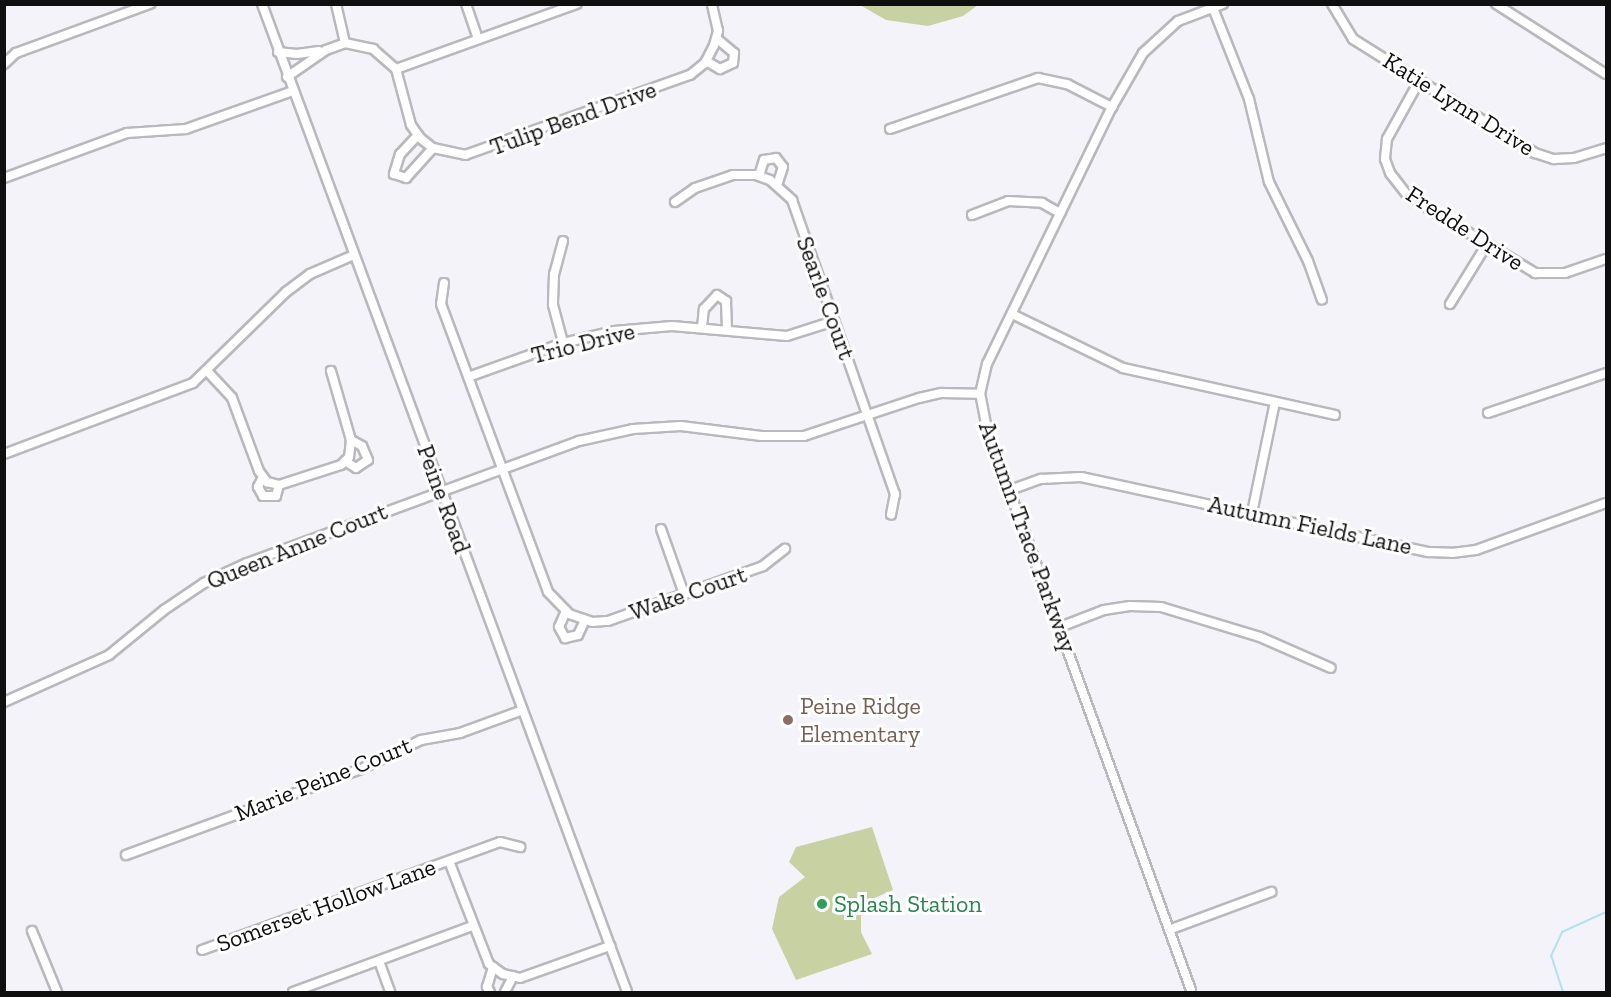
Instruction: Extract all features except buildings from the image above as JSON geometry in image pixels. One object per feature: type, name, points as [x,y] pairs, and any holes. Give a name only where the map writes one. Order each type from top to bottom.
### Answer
[{"type":"street","points":[[4,64],[16,53],[150,4]]},
{"type":"street","name":"Peine Road","points":[[262,4],[287,77],[627,993]]},
{"type":"street","points":[[336,4],[345,43]]},
{"type":"street","points":[[466,4],[478,39]]},
{"type":"street","points":[[278,52],[297,54],[326,50],[345,43],[374,49],[396,69],[577,4]]},
{"type":"street","points":[[712,4],[716,38],[706,61],[720,69],[733,63],[734,53],[716,38]]},
{"type":"street","name":"Autumn Trace Parkway","points":[[1191,990],[1171,929],[987,429],[980,394],[987,364],[1112,107],[1143,53],[1158,36],[1178,21],[1223,4]]},
{"type":"street","name":"Katie Lynn Drive","points":[[1332,4],[1353,39],[1418,83],[1535,153],[1554,159],[1574,158],[1606,148]]},
{"type":"street","points":[[1496,4],[1606,74]]},
{"type":"street","points":[[1213,8],[1249,99],[1269,182],[1308,261],[1322,300]]},
{"type":"street","points":[[287,77],[326,50]]},
{"type":"street","name":"Tulip Bend Drive","points":[[396,69],[411,125],[418,135],[433,148],[465,155],[672,83],[690,75],[706,61]]},
{"type":"street","points":[[890,129],[1038,78],[1067,84],[1112,107]]},
{"type":"street","name":"Fredde Drive","points":[[1418,83],[1387,139],[1385,159],[1390,173],[1408,196],[1535,273],[1548,275],[1565,273],[1606,259]]},
{"type":"street","points":[[4,178],[127,133],[186,129],[293,91]]},
{"type":"street","points":[[418,135],[395,162],[394,174],[406,178],[433,148]]},
{"type":"street","points":[[759,176],[764,160],[776,158],[783,167],[777,185]]},
{"type":"street","name":"Searle Court","points":[[675,202],[695,188],[733,175],[759,176],[777,185],[792,200],[895,494],[891,515]]},
{"type":"street","points":[[972,215],[1008,201],[1042,203],[1060,213]]},
{"type":"street","points":[[563,241],[554,274],[553,305],[563,343]]},
{"type":"street","points":[[1450,304],[1488,244]]},
{"type":"street","points":[[4,454],[176,390],[208,372],[286,292],[310,274],[354,255]]},
{"type":"street","name":"Wake Court","points":[[444,283],[441,304],[468,377],[548,592],[566,611],[585,620],[608,621],[763,566],[784,549]]},
{"type":"street","points":[[702,327],[704,309],[717,295],[726,301],[727,328]]},
{"type":"street","points":[[1012,314],[1123,368],[1335,415]]},
{"type":"street","name":"Trio Drive","points":[[468,377],[563,343],[614,331],[702,327],[787,336],[834,321]]},
{"type":"street","points":[[331,371],[351,440],[345,461]]},
{"type":"street","points":[[208,372],[232,398],[263,477],[279,485],[345,461]]},
{"type":"street","points":[[1488,413],[1606,373]]},
{"type":"street","name":"Queen Anne Court","points":[[4,702],[109,655],[164,610],[204,583],[441,489],[579,441],[633,429],[681,426],[761,436],[804,436],[941,393],[980,394]]},
{"type":"street","points":[[1252,513],[1275,402]]},
{"type":"street","points":[[345,461],[356,468],[368,460],[362,446],[351,440]]},
{"type":"street","points":[[263,477],[258,487],[263,496],[276,496],[279,485]]},
{"type":"street","name":"Autumn Fields Lane","points":[[1010,490],[1041,478],[1081,477],[1429,552],[1452,553],[1476,550],[1606,503]]},
{"type":"street","points":[[661,529],[684,594]]},
{"type":"street","points":[[1060,627],[1104,610],[1130,606],[1161,607],[1260,637],[1330,668]]},
{"type":"street","points":[[566,611],[560,627],[565,638],[578,635],[585,620]]},
{"type":"street","name":"Marie Peine Court","points":[[126,855],[361,769],[421,740],[460,733],[523,710]]},
{"type":"street","name":"Somerset Hollow Lane","points":[[202,950],[500,843],[520,847]]},
{"type":"street","points":[[449,861],[472,926],[493,966],[520,978],[610,946]]},
{"type":"street","points":[[1171,929],[1271,892]]},
{"type":"street","points":[[292,993],[472,926]]},
{"type":"street","points":[[32,931],[57,993]]},
{"type":"street","points":[[379,961],[390,993]]},
{"type":"street","points":[[490,993],[487,987],[493,966]]},
{"type":"street","points":[[505,993],[513,976]]},
{"type":"green space","points":[[860,5],[978,5],[963,16],[928,26],[886,20]]},
{"type":"green space","name":"Splash Station","points":[[872,827],[893,890],[870,900],[861,916],[861,932],[872,954],[796,980],[772,929],[779,897],[805,877],[789,862],[796,847]]},
{"type":"waterway","points":[[1563,992],[1551,956],[1562,932],[1606,912]]},
{"type":"place","name":"Peine Ridge Elementary","points":[[788,720]]},
{"type":"place","name":"Splash Station","points":[[822,904]]}]
